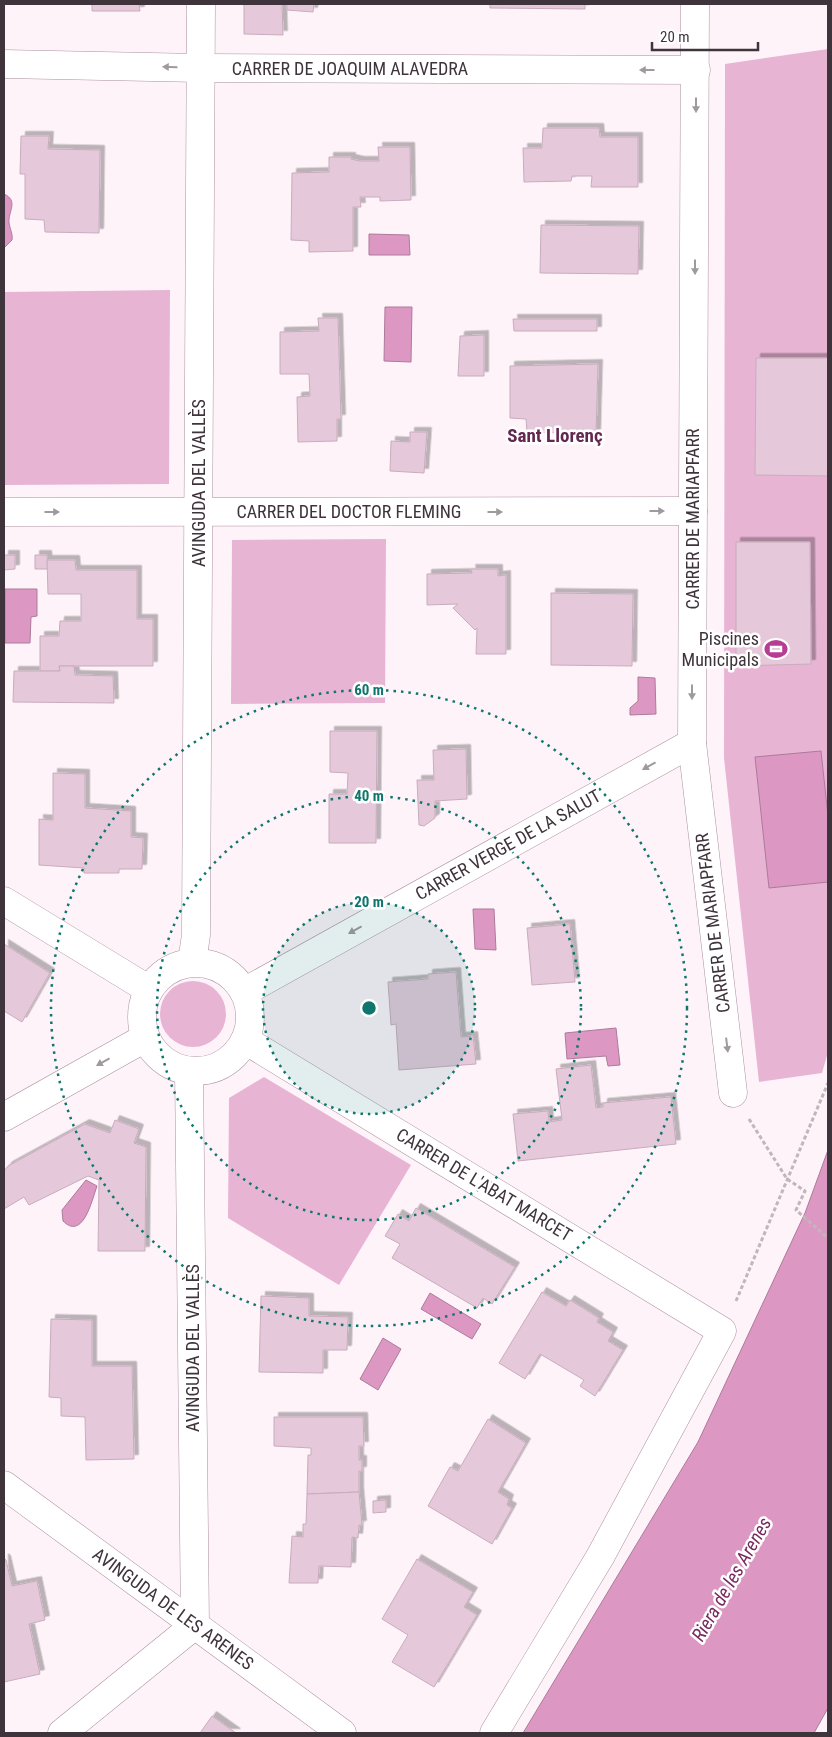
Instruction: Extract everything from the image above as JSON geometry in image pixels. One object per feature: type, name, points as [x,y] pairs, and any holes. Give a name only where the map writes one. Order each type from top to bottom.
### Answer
[{"type":"street","name":"AVINGUDA DEL VALLÈS","points":[[192,962],[196,935],[201,4]]},
{"type":"street","name":"CARRER DE MARIAPFARR","points":[[695,4],[692,742],[733,1093]]},
{"type":"street","name":"CARRER DE JOAQUIM ALAVEDRA","points":[[4,64],[200,68],[696,70]]},
{"type":"street","name":"CARRER DEL DOCTOR FLEMING","points":[[4,512],[693,511]]},
{"type":"street","name":"CARRER VERGE DE LA SALUT","points":[[244,992],[692,742]]},
{"type":"street","points":[[4,901],[148,989]]},
{"type":"street","points":[[192,962],[208,963],[223,969],[235,979],[244,992],[249,1007],[250,1024],[246,1040],[228,1061],[216,1068],[203,1071],[189,1071],[171,1066],[156,1054],[146,1038],[141,1022],[142,1005],[148,989],[160,975],[175,966],[192,962]]},
{"type":"street","points":[[4,1116],[146,1038]]},
{"type":"street","name":"CARRER DE L'ABAT MARCET","points":[[246,1040],[722,1331]]},
{"type":"street","name":"AVINGUDA DEL VALLÈS","points":[[189,1071],[195,1625]]},
{"type":"street","points":[[494,1733],[600,1557],[722,1331]]},
{"type":"street","name":"AVINGUDA DE LES ARENES","points":[[4,1485],[342,1733]]},
{"type":"street","points":[[62,1733],[195,1625]]},
{"type":"path","points":[[722,1331],[828,1082]]},
{"type":"path","points":[[733,1093],[787,1179],[805,1191],[796,1210],[828,1238]]},
{"type":"shaded area","name":"Piscines Municipals","points":[[828,49],[828,1052],[822,1073],[759,1082],[724,758],[725,64]]},
{"type":"shaded area","points":[[170,290],[169,484],[4,485],[4,292]]},
{"type":"shaded area","points":[[386,539],[385,703],[231,704],[232,540]]},
{"type":"shaded area","points":[[193,981],[206,984],[216,991],[223,1001],[226,1014],[223,1027],[216,1037],[206,1044],[193,1047],[180,1044],[170,1037],[163,1027],[160,1014],[163,1001],[170,991],[180,984]]},
{"type":"shaded area","points":[[264,1077],[411,1165],[339,1285],[228,1218],[229,1098]]},
{"type":"water","points":[[4,194],[12,203],[9,223],[12,240],[4,248]]},
{"type":"water","points":[[369,234],[409,235],[410,255],[369,255]]},
{"type":"water","points":[[385,307],[412,307],[411,362],[384,361]]},
{"type":"water","points":[[5,589],[37,589],[37,616],[31,617],[30,643],[5,643]]},
{"type":"water","points":[[638,677],[655,678],[656,714],[630,715],[630,708],[638,701]]},
{"type":"water","points":[[821,751],[828,816],[828,882],[769,888],[755,757]]},
{"type":"water","points":[[473,909],[494,909],[496,950],[475,949]]},
{"type":"water","points":[[616,1028],[620,1065],[608,1066],[606,1056],[567,1059],[565,1033]]},
{"type":"water","name":"Riera de les Arenes","points":[[828,1150],[828,1708],[814,1733],[523,1733],[698,1442],[805,1213]]},
{"type":"water","points":[[86,1180],[97,1186],[86,1216],[76,1226],[70,1226],[63,1221],[62,1210]]},
{"type":"water","points":[[430,1293],[481,1324],[472,1339],[421,1309]]},
{"type":"water","points":[[383,1338],[401,1349],[378,1390],[360,1379]]},
{"type":"building","points":[[92,4],[139,4],[140,11],[92,11]]},
{"type":"building","points":[[244,4],[282,4],[283,35],[244,34]]},
{"type":"building","points":[[287,4],[314,4],[313,12],[287,10]]},
{"type":"building","points":[[490,4],[585,4],[585,9],[490,8]]},
{"type":"building","points":[[543,128],[599,128],[600,137],[638,137],[638,187],[591,187],[592,176],[572,176],[571,181],[524,182],[523,148],[542,148]]},
{"type":"building","points":[[21,136],[49,136],[48,149],[100,150],[99,233],[45,232],[44,220],[25,219],[25,174],[20,174]]},
{"type":"building","points":[[378,147],[410,147],[411,200],[380,201],[380,197],[360,197],[361,207],[353,207],[353,251],[309,252],[309,241],[291,240],[292,173],[329,172],[329,157],[351,157],[351,159],[360,161],[379,161]]},
{"type":"building","points":[[541,225],[639,226],[638,274],[540,273]]},
{"type":"building","points":[[318,318],[338,318],[341,419],[337,419],[337,441],[298,442],[297,397],[310,396],[309,374],[280,374],[280,332],[319,331]]},
{"type":"building","points":[[513,319],[597,319],[597,331],[514,331]]},
{"type":"building","points":[[484,335],[484,376],[458,376],[460,336]]},
{"type":"building","points":[[756,358],[828,358],[828,476],[755,475]]},
{"type":"building","points":[[598,364],[596,434],[527,432],[526,419],[510,418],[510,366]]},
{"type":"building","points":[[410,432],[427,432],[424,473],[390,471],[391,441],[410,442]]},
{"type":"building","points":[[736,542],[810,542],[811,664],[736,666]]},
{"type":"building","points":[[4,555],[15,555],[15,569],[4,570]]},
{"type":"building","points":[[35,555],[47,555],[48,569],[35,569]]},
{"type":"building","points":[[47,560],[75,560],[76,570],[137,570],[137,619],[153,619],[153,666],[59,666],[60,671],[40,671],[40,636],[59,636],[60,621],[81,621],[81,594],[48,594]]},
{"type":"building","points":[[471,569],[498,569],[498,576],[506,575],[506,654],[476,654],[477,628],[475,630],[453,608],[458,604],[427,605],[427,574],[472,573]]},
{"type":"building","points":[[551,593],[633,594],[632,666],[551,665]]},
{"type":"building","points":[[59,666],[74,666],[75,675],[113,676],[114,703],[13,702],[14,671],[60,671]]},
{"type":"building","points":[[330,731],[377,731],[376,843],[329,843],[329,794],[347,794],[348,773],[330,772]]},
{"type":"building","points":[[466,749],[467,799],[435,801],[435,818],[424,826],[419,825],[417,780],[434,780],[433,750]]},
{"type":"building","points":[[53,773],[85,774],[85,808],[131,811],[131,837],[143,838],[142,869],[119,869],[119,873],[84,873],[84,868],[39,865],[39,819],[53,820]]},
{"type":"building","points":[[570,924],[575,982],[532,985],[527,928]]},
{"type":"building","points":[[4,944],[50,973],[22,1022],[4,1011]]},
{"type":"building","points":[[456,972],[461,1037],[473,1036],[476,1064],[399,1070],[396,1024],[391,1025],[388,982],[428,979],[428,974]]},
{"type":"building","points":[[591,1065],[596,1108],[603,1107],[603,1103],[671,1097],[676,1144],[518,1161],[513,1114],[548,1111],[549,1122],[562,1120],[556,1069]]},
{"type":"building","points":[[115,1120],[139,1129],[134,1143],[146,1147],[145,1251],[98,1251],[99,1180],[88,1176],[29,1205],[24,1197],[4,1209],[4,1171],[8,1166],[85,1124],[110,1133]]},
{"type":"building","points":[[416,1208],[515,1267],[492,1304],[483,1298],[477,1308],[392,1258],[400,1244],[385,1236],[398,1214],[409,1221]]},
{"type":"building","points":[[542,1292],[566,1306],[570,1300],[599,1318],[597,1322],[613,1332],[608,1341],[623,1350],[595,1396],[580,1386],[584,1380],[540,1354],[525,1379],[499,1363]]},
{"type":"building","points":[[261,1296],[309,1298],[309,1316],[348,1317],[347,1350],[323,1350],[323,1373],[259,1372]]},
{"type":"building","points":[[51,1319],[92,1320],[92,1366],[132,1366],[134,1459],[86,1460],[85,1417],[61,1416],[61,1398],[49,1397]]},
{"type":"building","points":[[274,1417],[363,1417],[364,1446],[359,1446],[359,1460],[362,1460],[362,1471],[359,1471],[359,1492],[307,1494],[308,1455],[311,1455],[311,1448],[274,1446]]},
{"type":"building","points":[[488,1419],[526,1443],[498,1492],[509,1499],[507,1505],[512,1508],[492,1544],[428,1506],[450,1467],[458,1471]]},
{"type":"building","points":[[359,1492],[362,1525],[359,1525],[358,1538],[352,1537],[351,1567],[319,1566],[318,1583],[289,1583],[292,1536],[303,1537],[303,1524],[306,1524],[307,1494]]},
{"type":"building","points":[[386,1500],[386,1512],[373,1513],[373,1501]]},
{"type":"building","points":[[4,1558],[12,1586],[37,1581],[45,1620],[29,1624],[40,1674],[4,1682]]},
{"type":"building","points":[[417,1559],[473,1592],[464,1607],[477,1615],[434,1687],[392,1662],[408,1635],[382,1619]]},
{"type":"building","points":[[212,1716],[236,1733],[200,1733]]},
{"type":"place","name":"Piscines Municipals","points":[[776,649]]},
{"type":"district","name":"Sant Llorenç","points":[[555,435]]}]
